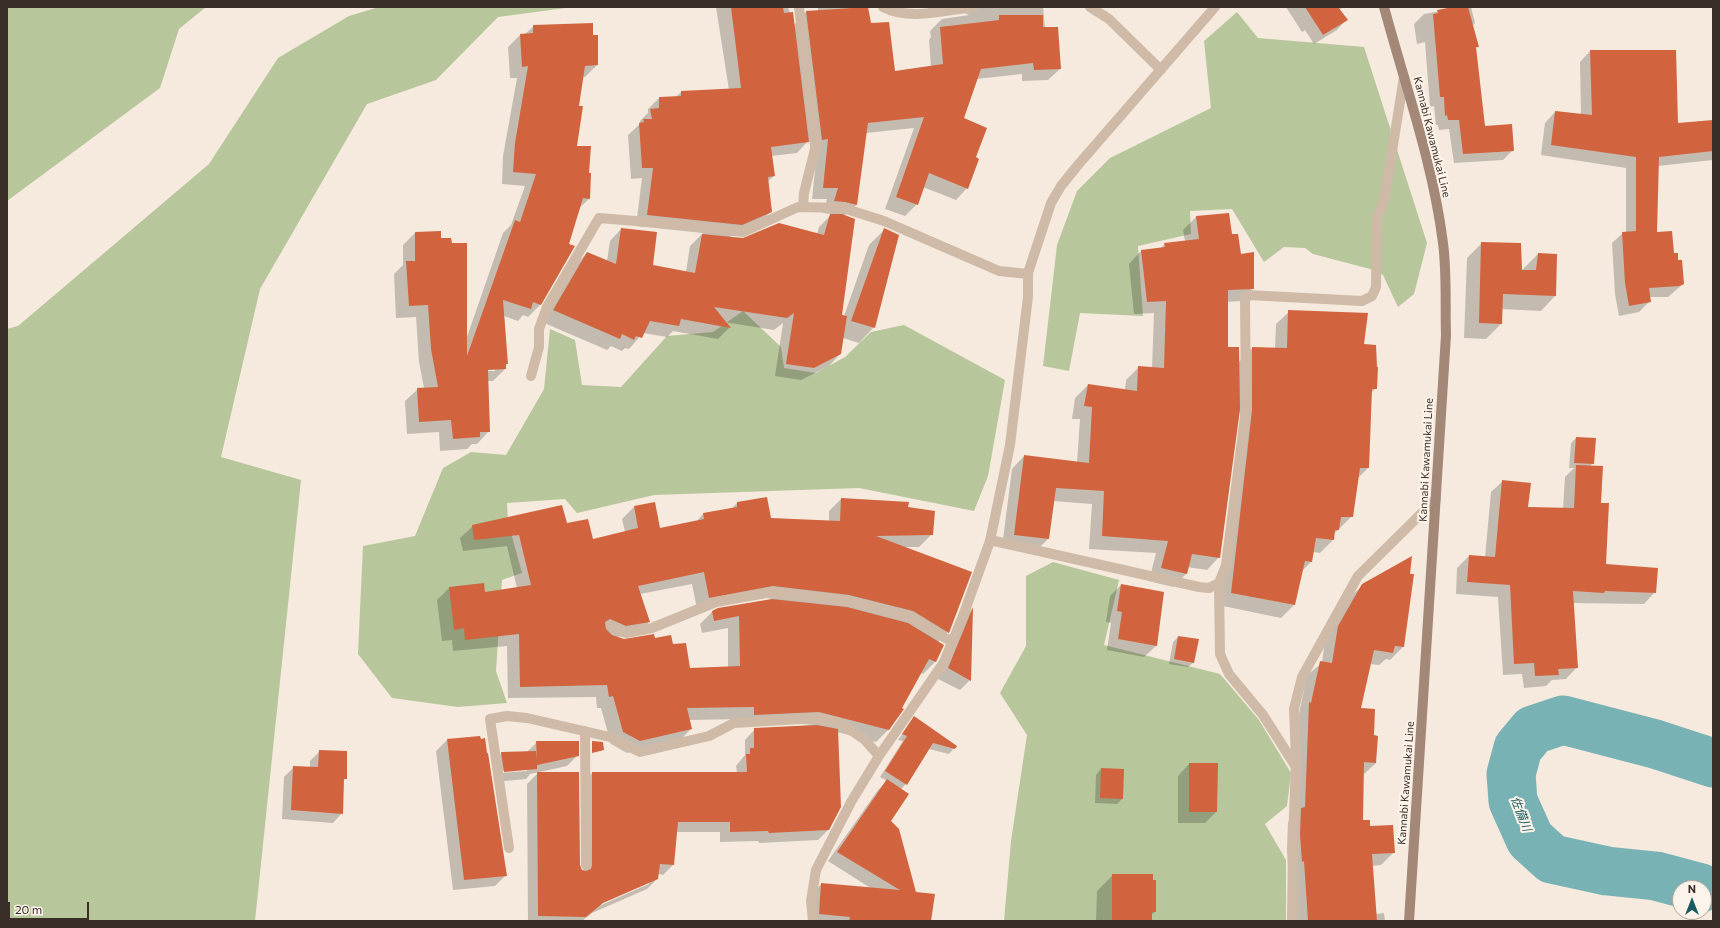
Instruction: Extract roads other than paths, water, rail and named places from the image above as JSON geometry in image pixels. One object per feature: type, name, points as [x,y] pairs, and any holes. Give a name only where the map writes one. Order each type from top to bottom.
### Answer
[{"type":"main road","name":"Kannabi Kawamukai Line","points":[[1384,7],[1430,172],[1444,245],[1446,335],[1409,921]]},
{"type":"street","points":[[799,7],[816,145],[804,193],[804,207]]},
{"type":"street","points":[[883,7],[894,13],[908,14],[974,7]]},
{"type":"street","points":[[1090,7],[1110,20],[1161,70]]},
{"type":"street","points":[[813,921],[811,901],[816,870],[851,802],[879,756],[944,662],[990,540],[1010,446],[1028,297],[1028,274],[1051,203],[1061,186],[1215,7]]},
{"type":"street","points":[[1296,767],[1263,715],[1229,674],[1220,654],[1219,583],[1226,565],[1246,409],[1245,300],[1248,295],[1362,301],[1372,296],[1376,287],[1377,218],[1384,201],[1404,77]]},
{"type":"street","points":[[530,376],[539,347],[539,329],[547,307],[599,218],[685,225],[743,232],[798,207],[843,208],[884,221],[999,271],[1028,274]]},
{"type":"street","points":[[1292,921],[1292,843],[1296,767],[1294,709],[1302,677],[1358,576],[1436,499]]},
{"type":"street","points":[[990,540],[1199,587],[1209,588],[1219,583]]},
{"type":"street","points":[[611,625],[614,629],[626,633],[652,628],[716,602],[772,592],[848,601],[911,617],[952,642]]},
{"type":"street","points":[[509,848],[490,719],[507,716],[527,718],[610,737],[640,752],[709,736],[734,723],[818,718],[840,723],[864,739],[879,756]]},
{"type":"street","points":[[585,731],[586,865]]},
{"type":"waterway","name":"佐備川","points":[[1672,880],[1656,876],[1607,871],[1552,859],[1530,839],[1513,801],[1511,774],[1518,748],[1533,730],[1563,720],[1655,744],[1713,763]]}]
